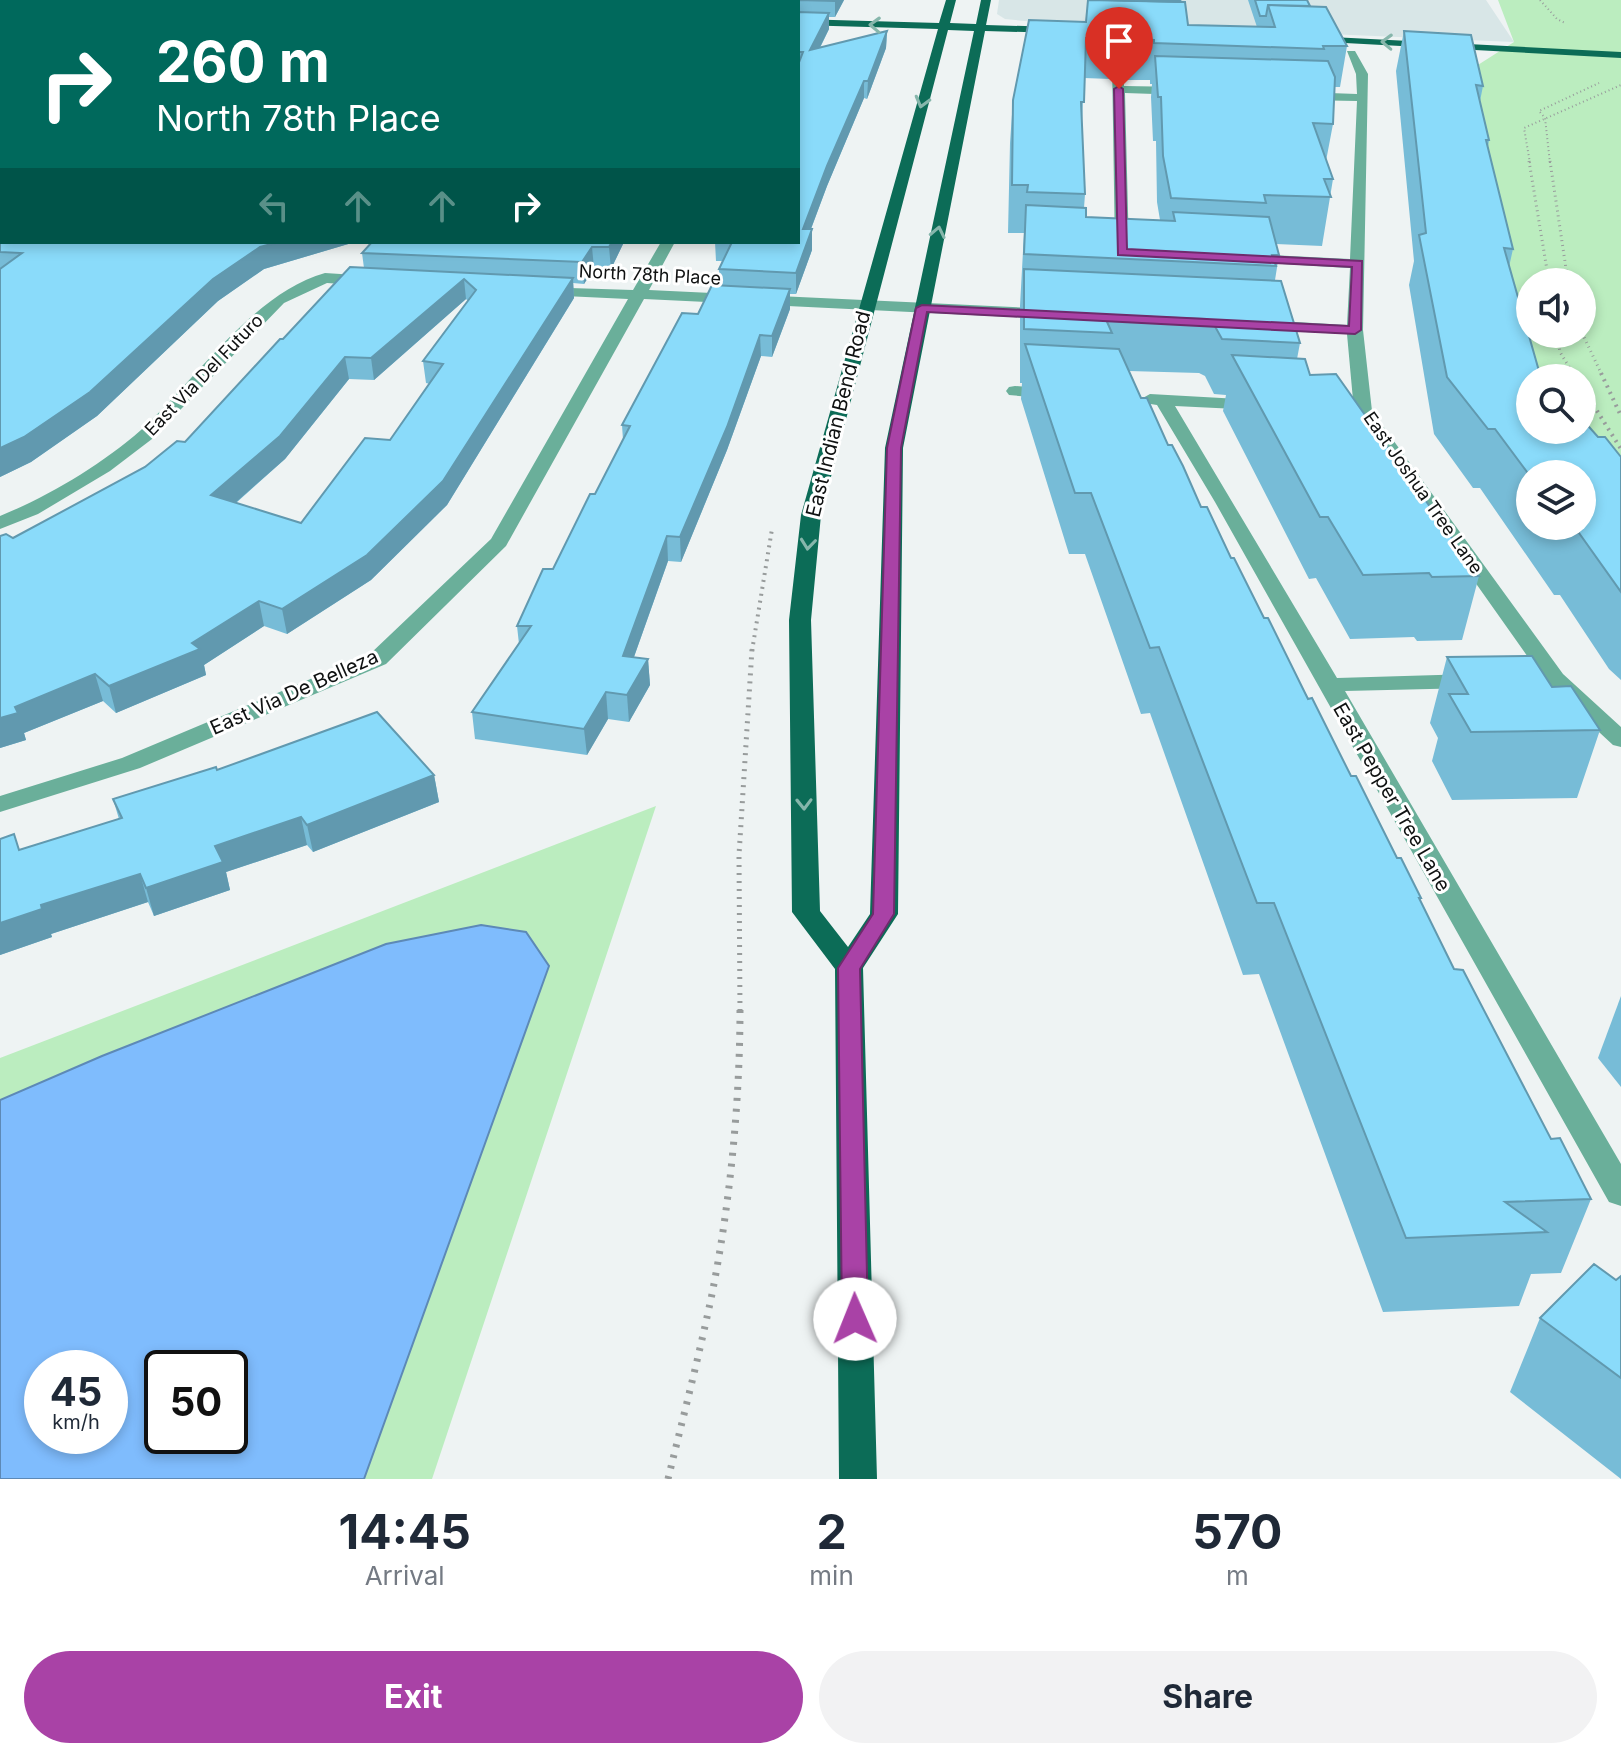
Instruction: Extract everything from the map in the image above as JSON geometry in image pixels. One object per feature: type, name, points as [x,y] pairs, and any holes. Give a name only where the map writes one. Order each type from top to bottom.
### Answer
[{"type":"main road","name":"East Indian Bend Road","points":[[849,968],[806,912],[800,620],[811,515],[951,0]]},
{"type":"main road","points":[[858,1479],[849,968],[884,914],[894,448],[986,0]]},
{"type":"main road","points":[[800,22],[940,38],[981,27],[1079,30]]},
{"type":"main road","points":[[1303,38],[1621,55]]},
{"type":"main road","points":[[1304,52],[1355,60],[1536,52]]},
{"type":"street","name":"East Joshua Tree Lane","points":[[1355,60],[1363,98],[1355,330],[1363,411],[1555,679],[1621,740]]},
{"type":"street","points":[[1118,61],[1122,252]]},
{"type":"street","points":[[1119,89],[1195,92]]},
{"type":"street","points":[[1287,95],[1363,98]]},
{"type":"street","name":"East Via De Belleza","points":[[0,804],[131,763],[378,659],[499,542],[641,295],[667,244]]},
{"type":"street","points":[[1230,258],[1358,264]]},
{"type":"street","name":"East Via Del Futuro","points":[[0,523],[31,510],[103,467],[146,435],[278,300],[325,278],[389,282]]},
{"type":"street","name":"North 78th Place","points":[[530,289],[1068,315]]},
{"type":"street","points":[[1248,325],[1355,330]]},
{"type":"street","points":[[1015,391],[1074,395]]},
{"type":"street","points":[[1133,398],[1280,407]]},
{"type":"street","name":"East Pepper Tree Lane","points":[[1163,400],[1225,502],[1621,1193]]},
{"type":"street","points":[[1339,410],[1363,411]]},
{"type":"street","points":[[1525,680],[1555,679]]},
{"type":"street","points":[[1328,685],[1494,681]]},
{"type":"path","points":[[1566,268],[1545,120],[1540,108],[1594,84],[1609,81]]},
{"type":"path","points":[[1547,268],[1524,128],[1621,85]]},
{"type":"path","points":[[1589,348],[1621,416]]},
{"type":"path","points":[[1596,409],[1621,449]]},
{"type":"path","points":[[668,1479],[712,1293],[724,1216],[740,1059],[739,855]]},
{"type":"shaded area","points":[[999,0],[1486,0],[1514,42],[1024,21],[1005,19],[997,14]]},
{"type":"green space","points":[[1498,0],[1621,0],[1621,522],[1596,491],[1596,460],[1582,460],[1582,444],[1596,444],[1596,364],[1527,364],[1524,348],[1596,348],[1596,268],[1516,268],[1516,306],[1470,70],[1514,42]]},
{"type":"green space","points":[[656,806],[432,1479],[0,1479],[0,1058]]},
{"type":"water","points":[[481,925],[526,932],[549,966],[364,1479],[0,1479],[0,1100],[102,1056],[386,944]]},
{"type":"building","points":[[1088,0],[1185,2],[1188,25],[1275,27],[1268,5],[1326,7],[1347,46],[1323,46],[1324,49],[1154,43],[1154,40],[1131,39],[1130,20],[1116,18],[1115,39],[1086,38],[1084,102],[1081,102],[1085,194],[1027,192],[1028,185],[1012,185],[1013,100],[1029,20],[1086,22]]},
{"type":"building","points":[[1109,0],[1180,0],[1181,2]]},
{"type":"building","points":[[1255,0],[1307,0],[1310,6],[1268,5],[1266,16],[1260,16]]},
{"type":"building","points":[[800,12],[829,13],[810,50],[887,31],[868,81],[864,81],[827,166],[803,229],[812,229],[796,273],[719,269],[731,244],[800,244],[800,60],[803,52],[800,52]]},
{"type":"building","points":[[1404,31],[1471,35],[1483,86],[1476,85],[1489,140],[1486,140],[1513,249],[1504,248],[1516,290],[1516,348],[1532,348],[1537,364],[1516,364],[1516,444],[1596,444],[1596,435],[1605,437],[1621,457],[1621,592],[1584,540],[1596,540],[1596,460],[1518,460],[1495,429],[1488,429],[1447,377],[1419,235],[1426,233]]},
{"type":"building","points":[[1155,56],[1328,61],[1335,77],[1333,124],[1313,123],[1333,179],[1324,179],[1331,197],[1264,195],[1266,203],[1171,198],[1163,156],[1161,97],[1158,97]]},
{"type":"building","points":[[1026,205],[1086,208],[1086,217],[1175,221],[1173,212],[1269,217],[1279,255],[1272,255],[1276,266],[1024,254]]},
{"type":"building","points":[[0,244],[271,244],[260,247],[213,279],[90,392],[24,437],[0,448],[0,269],[22,253],[0,252]]},
{"type":"building","points":[[370,244],[611,244],[609,247],[592,247],[582,262],[362,253]]},
{"type":"building","points":[[350,267],[573,278],[443,481],[367,555],[282,609],[259,601],[192,643],[200,649],[109,686],[95,674],[15,707],[18,713],[0,718],[0,536],[6,534],[13,538],[145,467],[177,441],[185,442]],"holes":[[[464,279],[476,290],[423,361],[443,364],[390,440],[365,438],[301,523],[211,495],[280,436],[345,357],[371,358]]]},
{"type":"building","points":[[1024,269],[1281,281],[1300,343],[1222,339],[1212,321],[1206,319],[1104,315],[1112,333],[1024,329]]},
{"type":"building","points":[[712,285],[790,289],[772,336],[760,335],[727,427],[680,537],[667,536],[623,656],[648,659],[627,695],[606,692],[584,729],[472,712],[531,626],[517,626],[543,569],[553,569],[590,494],[595,494],[630,426],[622,425],[682,313],[698,314]]},
{"type":"building","points":[[1025,344],[1119,349],[1141,398],[1147,398],[1201,507],[1207,507],[1231,558],[1234,558],[1264,618],[1268,618],[1308,699],[1312,698],[1351,776],[1356,776],[1397,858],[1401,858],[1454,969],[1463,970],[1551,1139],[1560,1138],[1591,1199],[1505,1202],[1547,1232],[1406,1238],[1274,903],[1257,903],[1159,647],[1150,648],[1091,493],[1075,493]]},
{"type":"building","points":[[1232,355],[1305,359],[1310,375],[1336,374],[1479,576],[1432,577],[1429,573],[1363,575],[1328,517],[1320,517]]},
{"type":"building","points":[[1532,656],[1552,687],[1571,686],[1600,730],[1471,732],[1449,694],[1468,694],[1447,657]]},
{"type":"building","points":[[377,712],[434,775],[307,825],[301,817],[215,846],[223,862],[146,888],[140,874],[41,905],[42,909],[0,923],[0,839],[14,834],[19,850],[122,818],[113,799],[216,767],[217,770]]},
{"type":"building","points":[[1594,1264],[1616,1280],[1621,1276],[1621,1378],[1540,1318]]},
{"type":"route","points":[[855,1319],[849,968],[884,914],[894,448],[922,308],[1355,330],[1358,264],[1122,252],[1119,89]]}]
